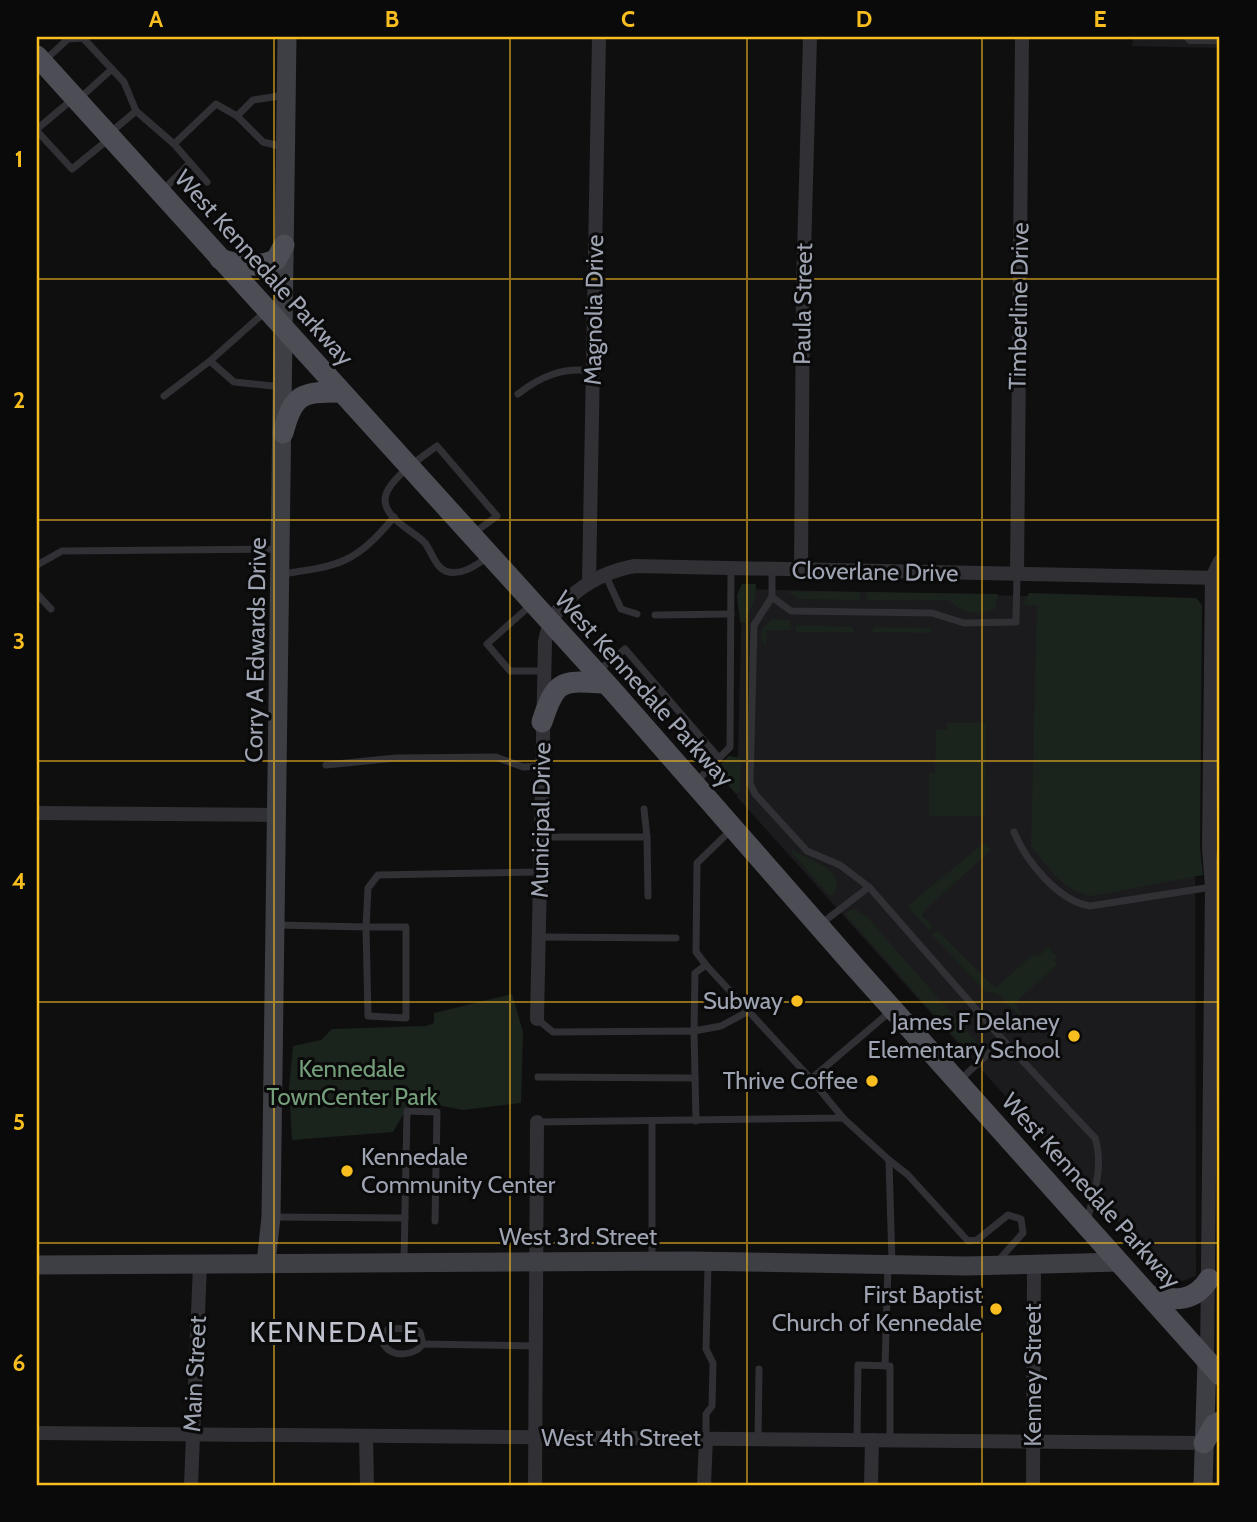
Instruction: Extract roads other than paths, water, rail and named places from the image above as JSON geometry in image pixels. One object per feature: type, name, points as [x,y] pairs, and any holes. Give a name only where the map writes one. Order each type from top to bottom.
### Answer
[{"type":"main road","name":"West Kennedale Parkway","points":[[40,59],[601,678],[818,926],[1214,1368]]},
{"type":"main road","points":[[219,258],[239,265],[261,266],[276,260],[284,245]]},
{"type":"main road","points":[[283,433],[289,412],[297,398],[310,392],[340,392]]},
{"type":"main road","points":[[542,722],[551,694],[562,685],[601,678]]},
{"type":"main road","points":[[1150,1296],[1170,1300],[1189,1298],[1201,1293],[1209,1279]]},
{"type":"main road","points":[[1204,1443],[1214,1425],[1220,1422]]},
{"type":"street","name":"Corry A Edwards Drive","points":[[266,1263],[271,1217],[282,574],[287,37]]},
{"type":"street","name":"Magnolia Drive","points":[[589,583],[599,37]]},
{"type":"street","name":"Paula Street","points":[[801,571],[803,289],[810,37]]},
{"type":"street","name":"Timberline Drive","points":[[1017,575],[1023,37]]},
{"type":"street","points":[[1191,37],[1220,37]]},
{"type":"street","points":[[1203,1485],[1204,1443],[1214,1368],[1209,1279],[1212,887],[1209,848],[1216,578],[1220,561]]},
{"type":"street","name":"Cloverlane Drive","points":[[550,622],[569,598],[589,583],[604,574],[635,566],[1216,578]]},
{"type":"street","name":"Municipal Drive","points":[[537,1019],[542,722],[550,622]]},
{"type":"street","points":[[37,813],[277,815]]},
{"type":"street","points":[[535,1485],[537,1122]]},
{"type":"street","name":"West 3rd Street","points":[[37,1265],[708,1261],[994,1265],[1119,1262]]},
{"type":"street","name":"Main Street","points":[[191,1485],[200,1264]]},
{"type":"street","name":"Kenney Street","points":[[1033,1485],[1034,1264]]},
{"type":"street","name":"West 4th Street","points":[[37,1433],[1204,1443]]},
{"type":"street","points":[[366,1436],[367,1485]]},
{"type":"street","points":[[704,1485],[706,1438]]},
{"type":"street","points":[[864,1440],[871,1485]]},
{"type":"lane","points":[[40,59],[62,42],[76,37],[83,38],[124,82],[136,111],[174,144],[207,182]]},
{"type":"lane","points":[[112,69],[37,130],[72,169],[136,111]]},
{"type":"lane","points":[[237,116],[253,100],[286,95]]},
{"type":"lane","points":[[174,144],[216,104],[237,116],[263,142],[285,147]]},
{"type":"lane","points":[[160,193],[190,163]]},
{"type":"lane","points":[[164,396],[210,361],[267,311]]},
{"type":"lane","points":[[210,361],[234,382],[283,387]]},
{"type":"lane","points":[[518,394],[548,375],[574,368],[593,371]]},
{"type":"lane","points":[[470,536],[498,516],[437,446],[408,467],[385,498],[394,517],[426,544],[442,569],[448,572],[469,569],[489,556]]},
{"type":"lane","points":[[282,574],[346,562],[370,546],[394,517]]},
{"type":"lane","points":[[37,565],[62,551],[282,549]]},
{"type":"lane","points":[[694,784],[730,747],[731,568]]},
{"type":"lane","points":[[772,569],[772,597],[754,625],[750,783],[754,794],[807,851],[840,865],[869,887],[1003,1040],[1095,1138],[1098,1148],[1098,1184],[1086,1225]]},
{"type":"lane","points":[[604,574],[621,609],[637,614]]},
{"type":"lane","points":[[772,597],[791,611],[932,613],[964,622],[1016,622],[1017,575]]},
{"type":"lane","points":[[37,594],[51,609]]},
{"type":"lane","points":[[533,604],[487,644],[510,671],[544,671]]},
{"type":"lane","points":[[655,615],[731,614]]},
{"type":"lane","points":[[601,678],[625,649],[719,758]]},
{"type":"lane","points":[[326,765],[396,758],[496,757],[523,767],[542,766]]},
{"type":"lane","points":[[644,809],[648,896]]},
{"type":"lane","points":[[733,828],[697,863],[696,952],[843,1118],[908,1175],[968,1241],[977,1240],[1008,1215],[1021,1219],[1024,1233],[994,1265]]},
{"type":"lane","points":[[1014,832],[1043,874],[1075,904],[1090,906],[1212,887]]},
{"type":"lane","points":[[541,837],[647,837]]},
{"type":"lane","points":[[276,925],[366,927],[406,927],[406,1018],[368,1016],[366,927],[368,888],[378,876],[541,872]]},
{"type":"lane","points":[[818,926],[869,887]]},
{"type":"lane","points":[[539,937],[676,938]]},
{"type":"lane","points":[[696,1121],[695,973],[706,965]]},
{"type":"lane","points":[[811,1079],[893,1009]]},
{"type":"lane","points":[[537,1019],[553,1032],[694,1031],[721,1026],[747,1012]]},
{"type":"lane","points":[[958,1082],[1003,1040]]},
{"type":"lane","points":[[538,1077],[695,1078]]},
{"type":"lane","points":[[404,1262],[407,1111],[437,1112],[435,1221]]},
{"type":"lane","points":[[537,1122],[843,1118]]},
{"type":"lane","points":[[652,1121],[652,1261]]},
{"type":"lane","points":[[885,1366],[890,1264],[889,1160]]},
{"type":"lane","points":[[271,1217],[405,1218]]},
{"type":"lane","points":[[706,1438],[706,1414],[712,1406],[713,1363],[706,1349],[708,1261]]},
{"type":"lane","points":[[413,1328],[420,1332],[423,1344],[418,1351],[409,1354],[395,1353],[384,1345],[384,1336],[388,1329],[413,1328]]},
{"type":"lane","points":[[423,1344],[536,1346]]},
{"type":"lane","points":[[864,1440],[858,1365],[890,1366],[890,1440]]},
{"type":"lane","points":[[758,1439],[759,1369]]},
{"type":"place","name":"Subway","points":[[797,1001]]},
{"type":"place","name":"James F Delaney Elementary School","points":[[1074,1036]]},
{"type":"place","name":"Thrive Coffee","points":[[872,1081]]},
{"type":"place","name":"Kennedale Community Center","points":[[347,1171]]},
{"type":"place","name":"First Baptist Church of Kennedale","points":[[996,1309]]},
{"type":"district","name":"KENNEDALE","points":[[335,1332]]},
{"type":"park label","name":"Kennedale TownCenter Park","points":[[352,1083]]}]
